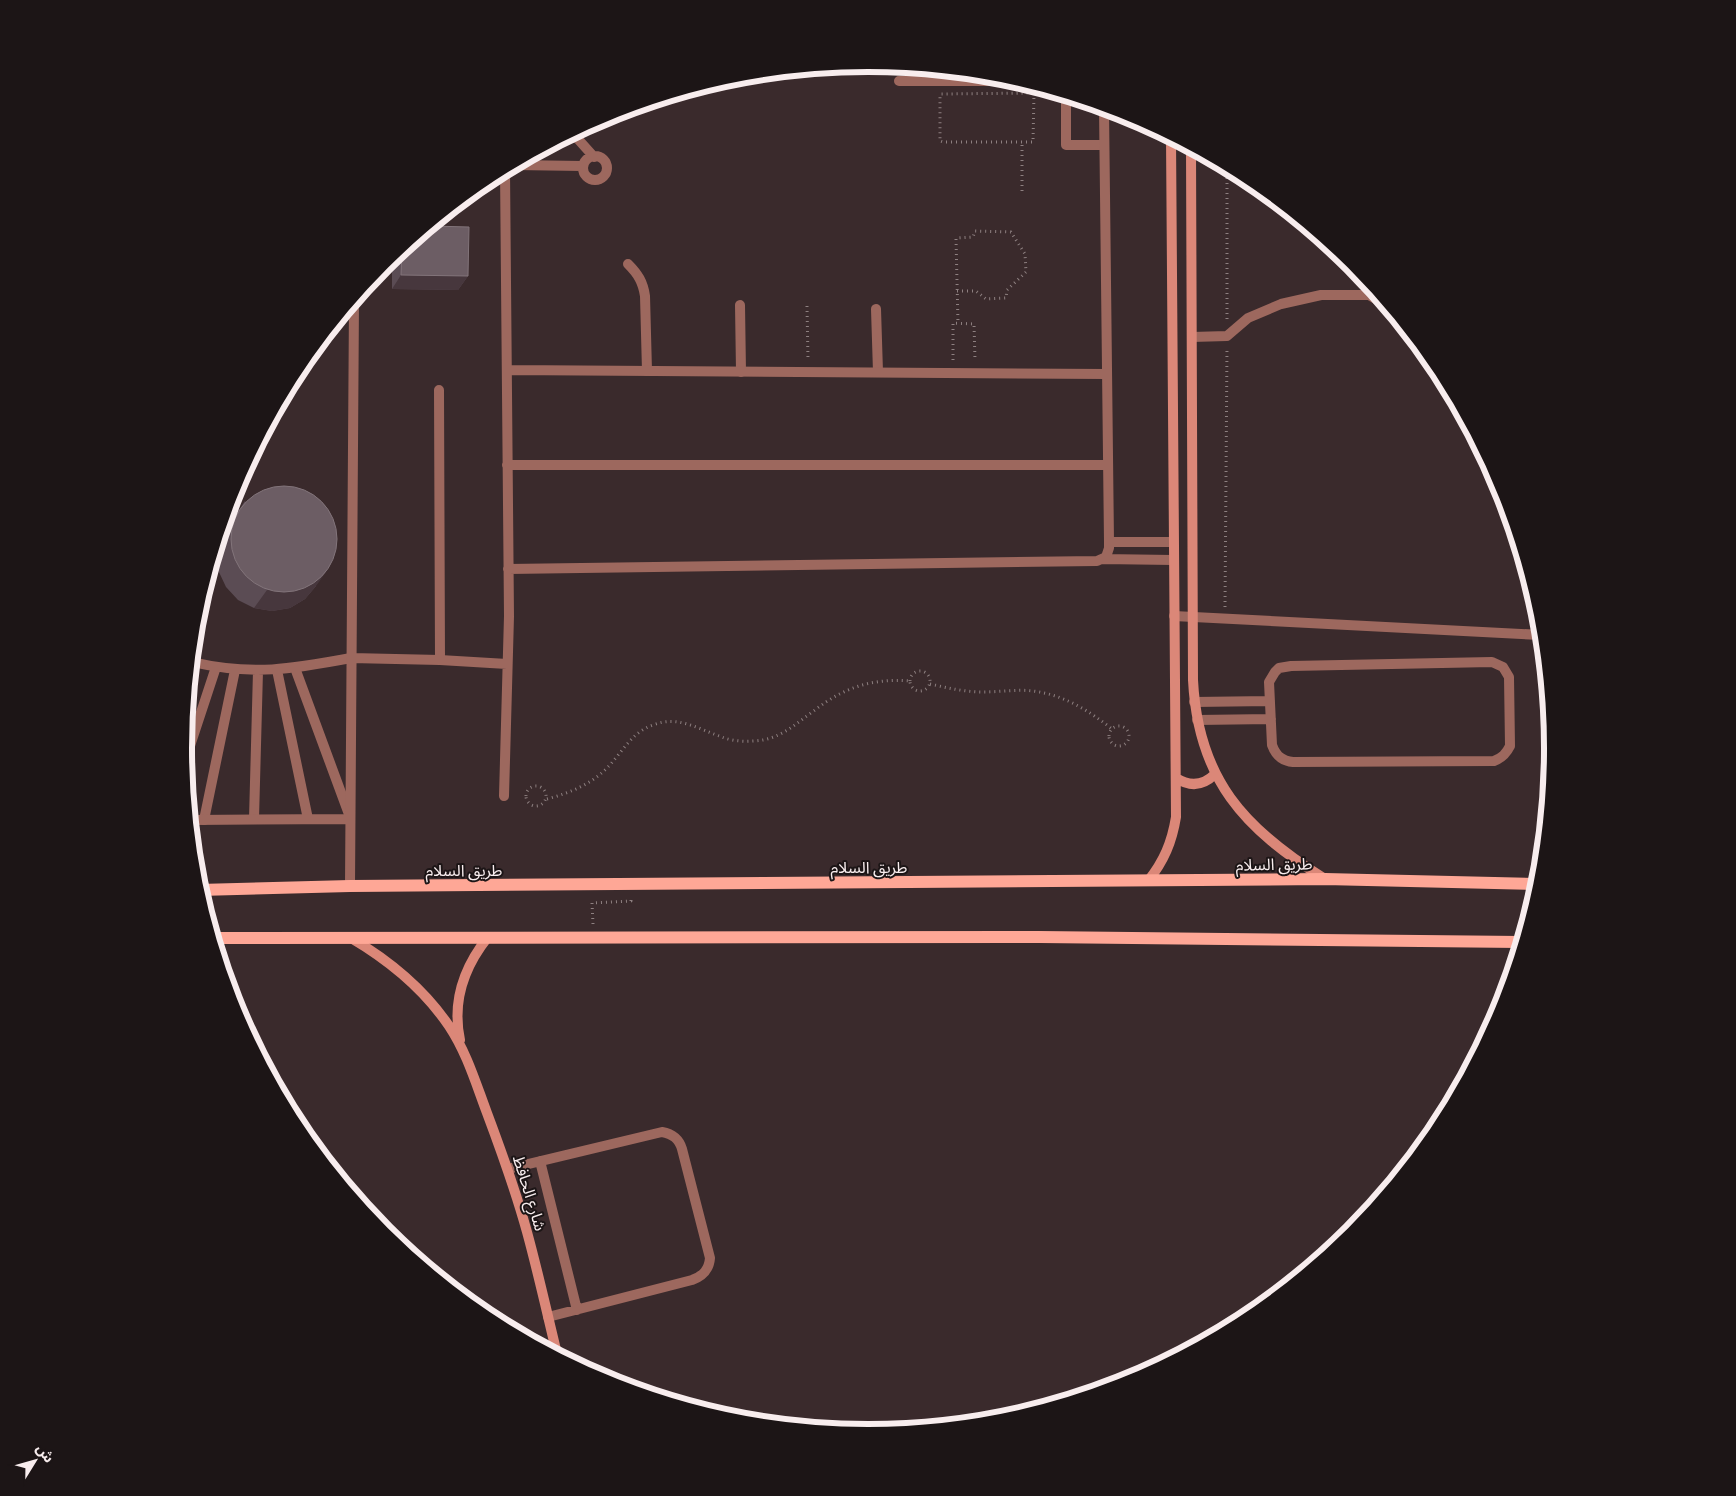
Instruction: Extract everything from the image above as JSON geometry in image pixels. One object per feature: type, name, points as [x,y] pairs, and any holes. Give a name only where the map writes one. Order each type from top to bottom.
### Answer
[{"type":"main road","name":"طريق السلام","points":[[208,890],[350,886],[1325,879],[1530,884]]},
{"type":"main road","points":[[220,938],[1049,937],[1515,942]]},
{"type":"street","points":[[899,81],[975,81]]},
{"type":"street","points":[[1066,103],[1066,145],[1104,145]]},
{"type":"street","points":[[1102,559],[1108,553],[1109,542],[1104,115]]},
{"type":"street","points":[[577,138],[594,156],[605,163],[606,172],[600,179],[596,180],[587,178],[583,170],[587,159],[594,156]]},
{"type":"street","points":[[1148,881],[1168,852],[1176,817],[1171,144]]},
{"type":"street","points":[[1191,155],[1193,617],[1194,702],[1197,720],[1206,753],[1215,774],[1251,824],[1286,854],[1325,879]]},
{"type":"street","points":[[526,165],[583,166]]},
{"type":"street","points":[[504,796],[508,569],[505,178]]},
{"type":"street","points":[[628,264],[637,273],[643,284],[647,371]]},
{"type":"street","points":[[1192,337],[1227,336],[1248,318],[1281,304],[1321,295],[1365,290]]},
{"type":"street","points":[[740,305],[741,372]]},
{"type":"street","points":[[876,309],[878,372]]},
{"type":"street","points":[[350,886],[354,310]]},
{"type":"street","points":[[507,370],[1107,374]]},
{"type":"street","points":[[439,390],[440,660]]},
{"type":"street","points":[[508,465],[1108,465]]},
{"type":"street","points":[[1109,542],[1173,542]]},
{"type":"street","points":[[508,569],[1087,561],[1102,559],[1173,560]]},
{"type":"street","points":[[1174,616],[1534,635]]},
{"type":"street","points":[[198,663],[235,670],[258,671],[295,668],[351,658],[507,664]]},
{"type":"street","points":[[1492,662],[1503,667],[1509,677],[1510,746],[1501,758],[1494,760],[1287,762],[1274,751],[1271,719],[1269,682],[1271,676],[1279,668],[1285,666],[1492,662]]},
{"type":"street","points":[[192,739],[216,667]]},
{"type":"street","points":[[295,668],[350,819]]},
{"type":"street","points":[[204,820],[235,670]]},
{"type":"street","points":[[277,670],[308,819]]},
{"type":"street","points":[[254,819],[258,671]]},
{"type":"street","points":[[1194,702],[1270,700]]},
{"type":"street","points":[[1197,720],[1271,719]]},
{"type":"street","points":[[1176,778],[1189,784],[1197,785],[1204,783],[1215,774]]},
{"type":"street","points":[[197,820],[350,819]]},
{"type":"street","name":"شارع الحافظ","points":[[461,1046],[457,1014],[458,997],[462,982],[477,951],[488,937]]},
{"type":"street","name":"شارع الحافظ","points":[[351,938],[390,963],[408,978],[437,1010],[461,1046],[508,1169],[531,1248],[555,1347]]},
{"type":"street","points":[[508,1169],[655,1133],[669,1133],[680,1142],[709,1251],[709,1266],[705,1273],[700,1278],[548,1318]]},
{"type":"street","points":[[540,1161],[577,1310]]},
{"type":"path","points":[[1031,93],[940,94],[941,142],[1034,142],[1034,94]]},
{"type":"path","points":[[1022,143],[1022,191]]},
{"type":"path","points":[[1225,619],[1227,176]]},
{"type":"path","points":[[957,291],[976,291],[986,299],[1006,298],[1007,290],[1026,272],[1025,254],[1012,232],[975,231],[974,237],[957,238],[957,291],[958,323]]},
{"type":"path","points":[[807,306],[808,372]]},
{"type":"path","points":[[954,373],[952,325],[958,323],[974,324],[975,373]]},
{"type":"path","points":[[919,670],[926,671],[930,677],[930,684],[927,689],[915,690],[910,681],[913,673],[919,670]]},
{"type":"path","points":[[547,799],[546,791],[541,786],[534,786],[528,790],[526,796],[528,802],[538,806],[547,799],[566,794],[584,786],[600,775],[638,732],[653,724],[670,721],[688,723],[723,738],[743,741],[764,740],[783,733],[825,702],[857,686],[874,681],[910,681]]},
{"type":"path","points":[[930,684],[966,691],[1033,691],[1054,695],[1082,707],[1112,729]]},
{"type":"path","points":[[1118,726],[1125,728],[1129,734],[1124,746],[1116,746],[1111,742],[1109,736],[1112,729],[1118,726]]},
{"type":"path","points":[[594,937],[592,903],[631,901],[630,885]]},
{"type":"building","points":[[440,226],[469,227],[468,276],[401,275],[402,259]]},
{"type":"building","points":[[284,486],[304,490],[322,501],[333,519],[337,539],[333,559],[322,577],[304,588],[284,592],[264,588],[246,577],[235,559],[231,539],[235,519],[246,501],[264,490]]}]
